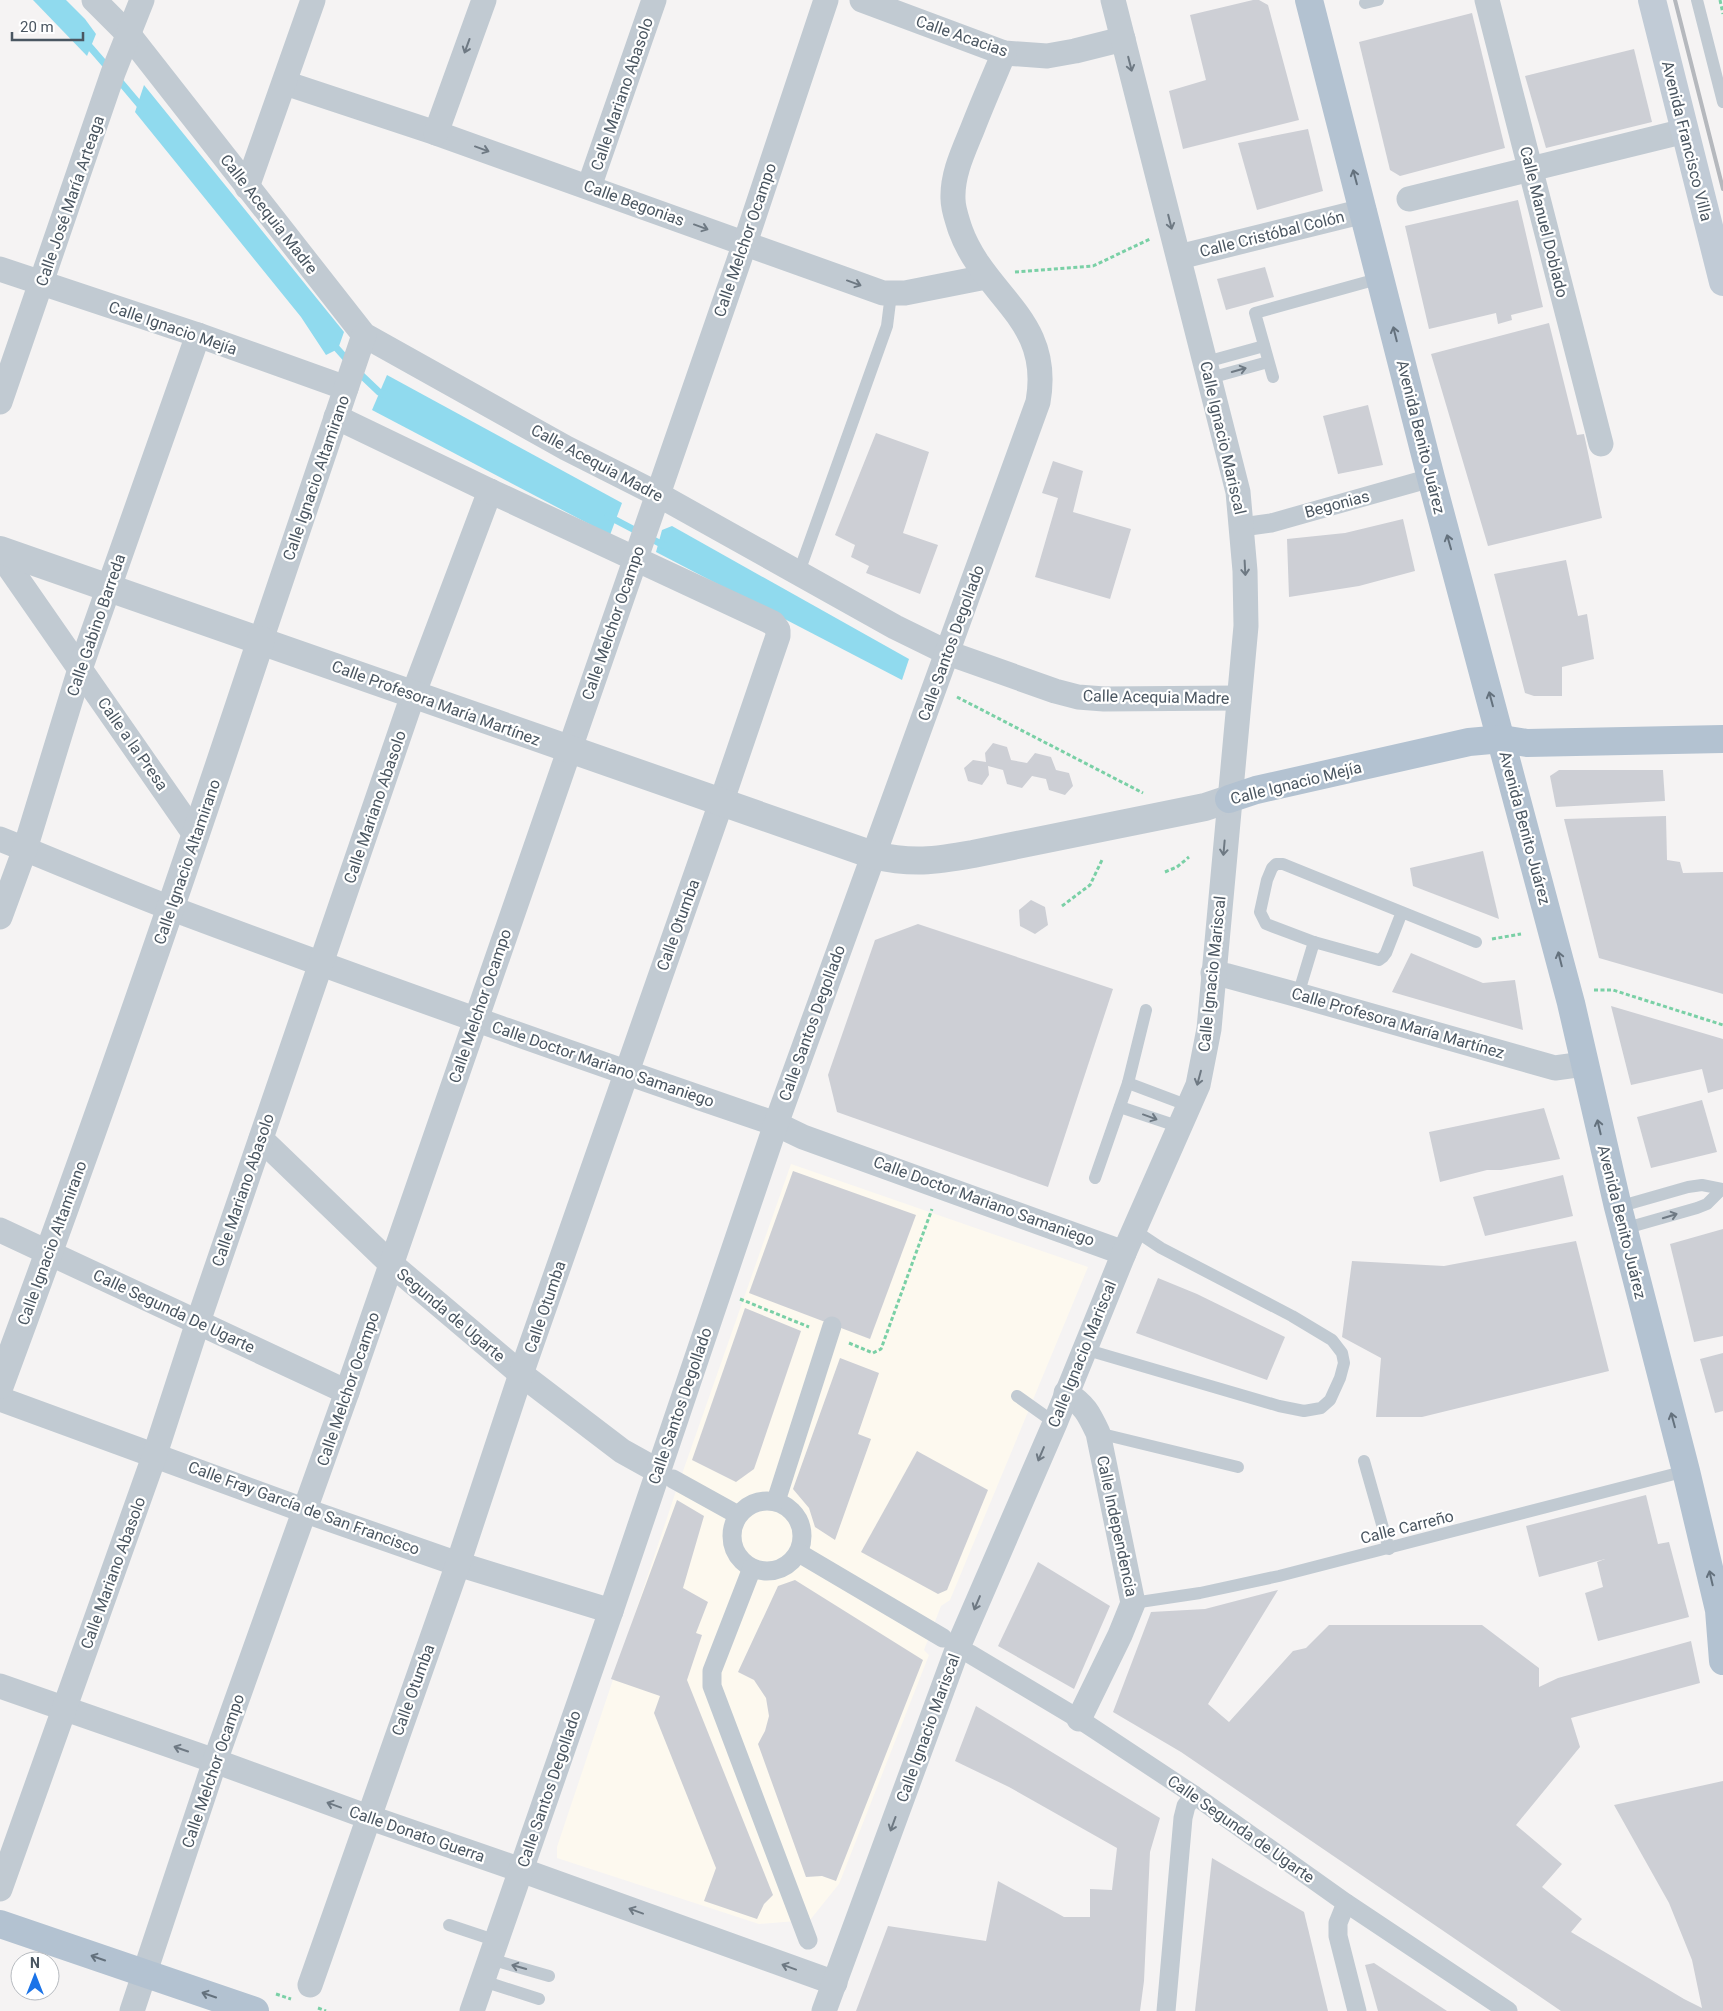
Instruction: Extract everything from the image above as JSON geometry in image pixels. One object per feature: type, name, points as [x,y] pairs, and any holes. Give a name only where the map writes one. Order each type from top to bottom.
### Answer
[{"type":"main road","name":"Avenida Benito Juárez","points":[[1309,0],[1431,478],[1549,916],[1581,997],[1584,1064],[1620,1218],[1686,1471],[1722,1627],[1723,1661]]},
{"type":"main road","name":"Avenida Francisco Villa","points":[[1652,0],[1723,282]]},
{"type":"main road","name":"Calle Ignacio Mejía","points":[[1229,799],[1256,790],[1460,744],[1502,739],[1526,743],[1723,738]]},
{"type":"main road","points":[[0,1924],[255,2011]]},
{"type":"street","name":"Calle Acequia Madre","points":[[94,0],[130,35],[247,187],[362,343],[566,448],[654,502],[799,572],[896,627],[948,653],[1054,691],[1078,696],[1104,699],[1238,698]]},
{"type":"street","name":"Calle José María Arteaga","points":[[0,402],[113,73],[130,35],[142,0]]},
{"type":"street","points":[[247,187],[313,0]]},
{"type":"street","points":[[436,133],[484,0]]},
{"type":"street","name":"Calle Mariano Abasolo","points":[[589,187],[654,0]]},
{"type":"street","name":"Calle Melchor Ocampo","points":[[132,2011],[216,1761],[306,1510],[745,243],[826,0]]},
{"type":"street","name":"Calle Acacias","points":[[862,0],[1004,53],[1047,56],[1075,52],[1123,39]]},
{"type":"street","name":"Calle Ignacio Mariscal","points":[[824,2011],[958,1647],[1124,1253],[1198,1085],[1209,1029],[1246,626],[1242,527],[1238,492],[1113,0]]},
{"type":"street","name":"Calle Manuel Doblado","points":[[1487,0],[1601,444]]},
{"type":"street","name":"Calle Santos Degollado","points":[[472,2011],[611,1611],[665,1475],[776,1124],[1038,402],[1042,382],[1034,343],[1024,322],[986,277],[973,258],[955,215],[953,200],[954,183],[959,162],[1004,53]]},
{"type":"street","name":"Calle Begonias","points":[[285,82],[436,133],[883,293],[891,294],[924,290],[986,277]]},
{"type":"street","points":[[1409,199],[1685,131]]},
{"type":"street","name":"Calle Cristóbal Colón","points":[[1179,258],[1364,211]]},
{"type":"street","name":"Calle Ignacio Mejía","points":[[0,269],[348,383]]},
{"type":"street","name":"Calle Gabino Barreda","points":[[0,917],[25,849],[80,669],[198,335]]},
{"type":"street","name":"Calle Ignacio Altamirano","points":[[0,1384],[171,908],[362,343]]},
{"type":"street","points":[[336,416],[490,491],[637,554]]},
{"type":"street","name":"Begonias","points":[[1242,527],[1271,523],[1431,478]]},
{"type":"street","name":"Calle Mariano Abasolo","points":[[0,1889],[155,1454],[198,1322],[413,694],[490,491]]},
{"type":"street","name":"Calle Profesora María Martínez","points":[[0,552],[261,640],[873,855]]},
{"type":"street","name":"Calle a la Presa","points":[[0,552],[196,836]]},
{"type":"street","name":"Calle Otumba","points":[[310,1985],[458,1564],[521,1374],[722,803],[778,636],[778,630],[774,623],[637,554]]},
{"type":"street","name":"Calle Ignacio Mejía","points":[[873,855],[906,862],[937,860],[1205,808],[1229,799]]},
{"type":"street","name":"Calle Doctor Mariano Samaniego","points":[[0,839],[171,908],[322,964],[776,1124],[803,1137],[1124,1253]]},
{"type":"street","name":"Calle Profesora María Martínez","points":[[1213,973],[1298,995],[1555,1068],[1584,1064]]},
{"type":"street","name":"Segunda de Ugarte","points":[[261,1139],[390,1263],[521,1374],[622,1451],[665,1475]]},
{"type":"street","name":"Calle Segunda De Ugarte","points":[[0,1230],[347,1392]]},
{"type":"street","points":[[776,1501],[830,1330]]},
{"type":"street","name":"Calle Independencia","points":[[1066,1393],[1079,1401],[1088,1412],[1098,1433],[1133,1603],[1120,1635],[1079,1719]]},
{"type":"street","name":"Calle Fray García de San Francisco","points":[[0,1399],[458,1564],[611,1611]]},
{"type":"street","points":[[665,1475],[738,1515]]},
{"type":"street","points":[[762,1501],[776,1501],[788,1506],[797,1516],[802,1528],[803,1541],[799,1553],[790,1563],[778,1570],[765,1571],[752,1568],[742,1561],[735,1551],[732,1538],[733,1526],[738,1515],[749,1505],[762,1501]]},
{"type":"street","points":[[799,1553],[943,1638]]},
{"type":"street","points":[[752,1568],[712,1671],[712,1686],[808,1940]]},
{"type":"street","name":"Calle Segunda de Ugarte","points":[[970,1654],[1079,1719],[1194,1795],[1346,1903],[1508,2011]]},
{"type":"street","name":"Calle Donato Guerra","points":[[0,1686],[216,1761],[835,1983]]},
{"type":"street","points":[[1166,2011],[1183,1818],[1186,1806],[1194,1795]]},
{"type":"street","points":[[1346,1903],[1338,1923],[1338,1936],[1357,2011]]},
{"type":"lane","points":[[1365,3],[1378,0]]},
{"type":"lane","points":[[1697,0],[1723,102]]},
{"type":"lane","points":[[1273,377],[1255,313],[1381,278]]},
{"type":"lane","points":[[799,572],[887,326],[891,294]]},
{"type":"lane","points":[[1208,370],[1264,346]]},
{"type":"lane","points":[[1208,370],[1268,362]]},
{"type":"lane","points":[[1402,912],[1386,953],[1379,960],[1314,942],[1266,924],[1260,912],[1267,880],[1272,868],[1276,864],[1282,864],[1402,912],[1476,942]]},
{"type":"lane","points":[[1298,995],[1314,942]]},
{"type":"lane","points":[[1095,1178],[1128,1084],[1146,1010]]},
{"type":"lane","points":[[1128,1084],[1184,1116]]},
{"type":"lane","points":[[1120,1106],[1184,1116]]},
{"type":"lane","points":[[1712,1186],[1722,1189],[1702,1206],[1620,1218],[1688,1187],[1712,1186]]},
{"type":"lane","points":[[1084,1350],[1279,1406],[1304,1411],[1321,1408],[1330,1400],[1340,1378],[1344,1363],[1342,1354],[1332,1340],[1292,1316],[1161,1248],[1134,1230]]},
{"type":"lane","points":[[1017,1396],[1054,1423]]},
{"type":"lane","points":[[1098,1433],[1238,1467]]},
{"type":"lane","points":[[1364,1461],[1389,1549]]},
{"type":"lane","name":"Calle Carreño","points":[[1133,1603],[1218,1590],[1389,1549],[1686,1471]]},
{"type":"lane","points":[[449,1925],[539,1999]]},
{"type":"lane","points":[[490,1960],[548,1976]]},
{"type":"path","points":[[1720,0],[1723,14]]},
{"type":"path","points":[[986,277],[1093,266],[1142,244],[1156,234]]},
{"type":"path","points":[[935,688],[959,698],[1150,798]]},
{"type":"path","points":[[1165,872],[1177,867],[1189,857]]},
{"type":"path","points":[[1062,906],[1090,885],[1102,860]]},
{"type":"path","points":[[1476,942],[1521,934]]},
{"type":"path","points":[[1581,997],[1612,990],[1723,1025]]},
{"type":"path","points":[[738,1298],[830,1330],[873,1353],[881,1350],[934,1206]]},
{"type":"shaded area","points":[[791,1164],[1088,1267],[950,1600],[941,1606],[924,1650],[929,1655],[839,1884],[810,1920],[759,1924],[557,1858],[557,1847],[675,1494]]},
{"type":"water","points":[[33,0],[66,0],[85,19],[96,34],[87,56]]},
{"type":"water","points":[[144,85],[344,332],[338,349],[326,355],[301,317],[135,112]]},
{"type":"water","points":[[387,375],[622,503],[610,535],[372,410]]},
{"type":"water","points":[[672,526],[909,659],[902,680],[656,552],[662,530]]},
{"type":"building","points":[[1259,0],[1268,5],[1299,120],[1183,149],[1169,91],[1206,80],[1190,15]]},
{"type":"building","points":[[1472,13],[1505,148],[1400,176],[1390,170],[1359,42]]},
{"type":"building","points":[[1634,49],[1652,122],[1546,148],[1525,76]]},
{"type":"building","points":[[1308,129],[1323,191],[1257,210],[1238,143]]},
{"type":"building","points":[[1518,200],[1543,307],[1511,315],[1512,320],[1498,324],[1496,313],[1429,329],[1405,226]]},
{"type":"building","points":[[1265,267],[1274,297],[1226,310],[1217,279]]},
{"type":"building","points":[[1549,323],[1577,435],[1584,434],[1602,518],[1488,546],[1431,354]]},
{"type":"building","points":[[1368,405],[1383,465],[1338,474],[1323,416]]},
{"type":"building","points":[[876,433],[929,452],[903,533],[938,545],[920,594],[866,573],[869,566],[851,557],[855,545],[835,535]]},
{"type":"building","points":[[1053,461],[1083,471],[1073,512],[1131,529],[1110,599],[1035,577],[1058,498],[1042,493]]},
{"type":"building","points":[[1403,519],[1415,571],[1359,586],[1289,597],[1287,539],[1345,533]]},
{"type":"building","points":[[1566,560],[1578,616],[1587,614],[1594,659],[1562,667],[1562,696],[1534,696],[1525,693],[1494,574]]},
{"type":"building","points":[[993,743],[1007,747],[1011,760],[1027,763],[1035,753],[1051,757],[1056,770],[1069,773],[1073,786],[1065,795],[1049,790],[1046,779],[1032,776],[1022,788],[1007,784],[1003,770],[988,766],[989,775],[982,785],[968,781],[964,768],[973,760],[986,762],[985,753]]},
{"type":"building","points":[[1559,770],[1663,770],[1665,801],[1556,807],[1550,776]]},
{"type":"building","points":[[1666,816],[1667,860],[1680,862],[1683,873],[1723,872],[1723,994],[1599,958],[1564,819]]},
{"type":"building","points":[[1483,851],[1499,919],[1413,886],[1410,868]]},
{"type":"building","points":[[1031,900],[1045,907],[1048,925],[1035,934],[1020,926],[1019,910]]},
{"type":"building","points":[[918,924],[1113,989],[1048,1187],[837,1112],[828,1075],[875,940]]},
{"type":"building","points":[[1411,953],[1483,983],[1515,980],[1523,1030],[1392,992]]},
{"type":"building","points":[[1611,1006],[1723,1039],[1723,1089],[1708,1093],[1702,1069],[1631,1085]]},
{"type":"building","points":[[1702,1100],[1717,1152],[1651,1168],[1637,1117]]},
{"type":"building","points":[[1544,1108],[1560,1159],[1501,1170],[1487,1170],[1440,1182],[1429,1132]]},
{"type":"building","points":[[793,1171],[916,1215],[870,1339],[749,1293]]},
{"type":"building","points":[[1563,1175],[1573,1216],[1485,1236],[1473,1197]]},
{"type":"building","points":[[1723,1229],[1723,1336],[1694,1342],[1670,1244]]},
{"type":"building","points":[[1576,1241],[1609,1371],[1422,1417],[1376,1417],[1381,1358],[1342,1337],[1352,1261],[1444,1266]]},
{"type":"building","points":[[1158,1278],[1197,1294],[1285,1337],[1267,1380],[1136,1333]]},
{"type":"building","points":[[745,1308],[801,1331],[754,1469],[736,1482],[692,1460]]},
{"type":"building","points":[[1723,1353],[1723,1411],[1715,1413],[1700,1359]]},
{"type":"building","points":[[840,1358],[879,1373],[858,1434],[871,1439],[835,1540],[815,1527],[809,1508],[793,1489]]},
{"type":"building","points":[[917,1451],[988,1490],[947,1590],[938,1594],[861,1552]]},
{"type":"building","points":[[1646,1495],[1658,1544],[1669,1542],[1689,1617],[1598,1641],[1585,1593],[1603,1587],[1597,1562],[1605,1559],[1539,1577],[1526,1526]]},
{"type":"building","points":[[677,1500],[704,1516],[683,1588],[708,1602],[696,1633],[702,1635],[687,1680],[773,1895],[764,1904],[757,1919],[704,1901],[716,1868],[654,1713],[660,1696],[611,1679]]},
{"type":"building","points":[[1038,1562],[1110,1606],[1074,1689],[998,1646]]},
{"type":"building","points":[[795,1580],[923,1660],[836,1881],[822,1876],[806,1877],[758,1744],[765,1731],[769,1716],[766,1698],[754,1680],[738,1672],[778,1586]]},
{"type":"building","points":[[1278,1590],[1208,1704],[1229,1722],[1293,1651],[1306,1648],[1329,1625],[1482,1625],[1539,1668],[1539,1687],[1558,1678],[1691,1641],[1700,1683],[1571,1718],[1580,1747],[1516,1825],[1562,1864],[1542,1887],[1582,1919],[1571,1932],[1702,2008],[1692,1960],[1669,1903],[1614,1805],[1723,1781],[1723,2011],[1561,2011],[1181,1752],[1113,1712],[1151,1612],[1205,1609]]},
{"type":"building","points":[[976,1706],[1160,1818],[1150,1852],[1144,1981],[1140,2011],[856,2011],[888,1926],[986,1941],[998,1881],[1064,1917],[1090,1917],[1090,1889],[1112,1890],[1117,1848],[1009,1787],[955,1761]]},
{"type":"building","points":[[1212,1858],[1304,1912],[1328,2011],[1195,2011]]},
{"type":"building","points":[[1374,1963],[1447,2011],[1378,2011],[1365,1965]]},
{"type":"waterway","points":[[84,40],[110,70]]},
{"type":"waterway","points":[[117,78],[144,110]]},
{"type":"waterway","points":[[333,344],[349,362]]},
{"type":"waterway","points":[[358,372],[379,392],[386,395]]},
{"type":"waterway","points":[[608,516],[665,546]]},
{"type":"railway","points":[[1675,0],[1723,189]]}]
